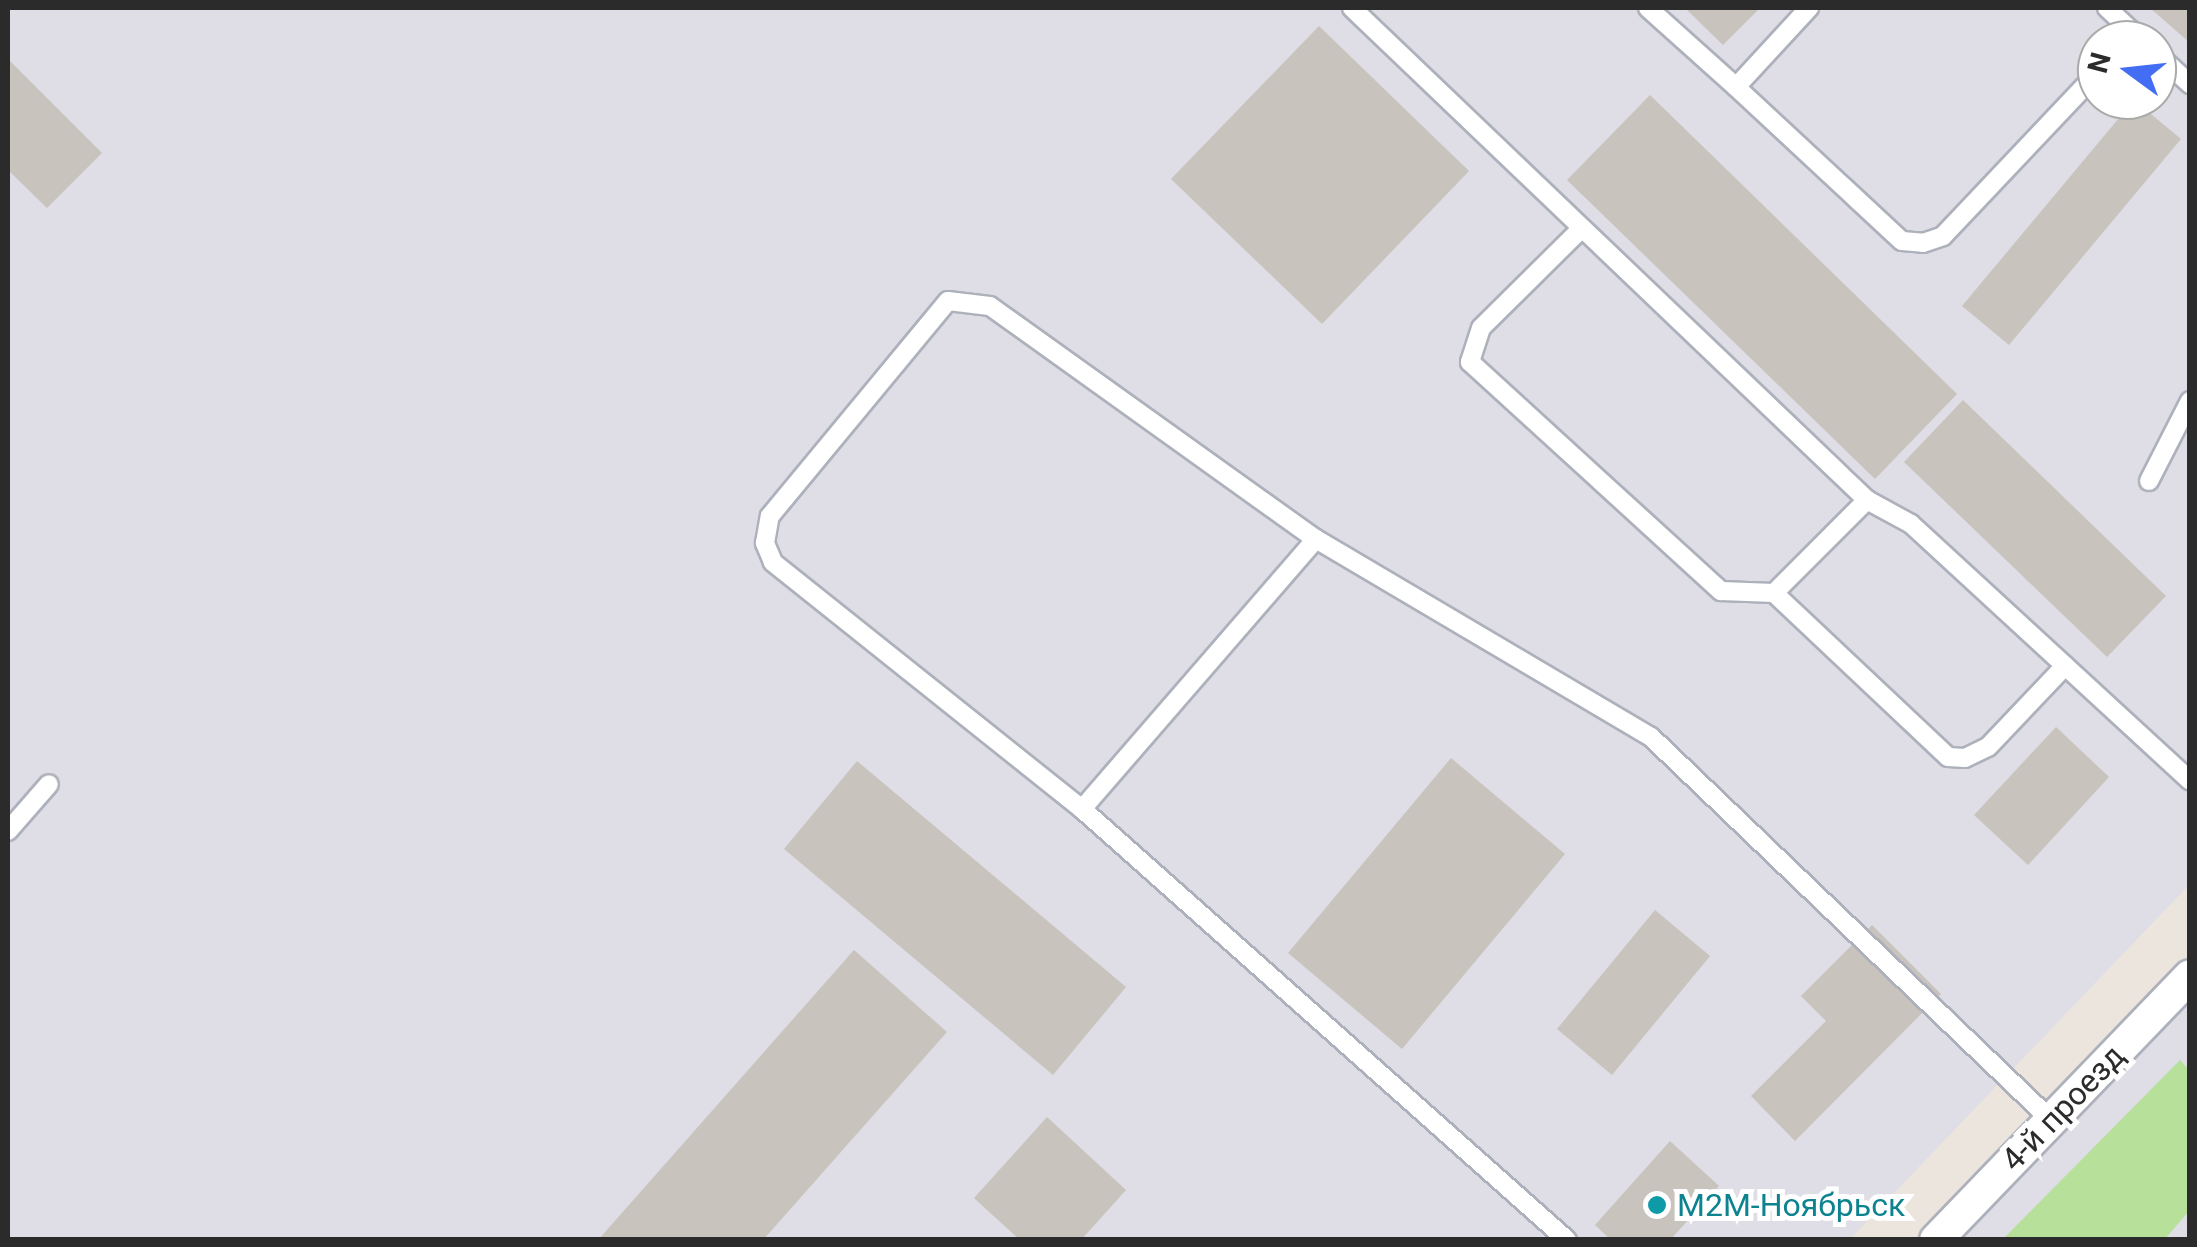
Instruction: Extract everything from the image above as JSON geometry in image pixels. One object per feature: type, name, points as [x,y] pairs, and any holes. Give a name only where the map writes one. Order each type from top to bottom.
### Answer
[{"type":"street","name":"4-й проезд","points":[[1936,1240],[2190,976]]},
{"type":"lane","points":[[1352,8],[1867,500],[1911,524],[2190,781]]},
{"type":"lane","points":[[1648,8],[1902,240],[1923,243],[1943,236],[2077,94]]},
{"type":"lane","points":[[1736,87],[1809,8]]},
{"type":"lane","points":[[1582,228],[1481,328],[1470,362],[1703,577],[1721,590],[1774,593],[1948,756],[1965,758],[1988,747],[2065,666]]},
{"type":"lane","points":[[1567,1240],[1082,809],[773,562],[765,543],[770,516],[948,301],[990,306],[1316,539],[1652,738],[2051,1120]]},
{"type":"lane","points":[[2148,481],[2190,400]]},
{"type":"lane","points":[[1774,593],[1867,500]]},
{"type":"lane","points":[[1082,809],[1316,539]]},
{"type":"lane","points":[[8,830],[49,784]]},
{"type":"shaded area","points":[[8,8],[2189,8],[2189,885],[1850,1239],[8,1239]]},
{"type":"shaded area","points":[[2189,982],[2189,1239],[1939,1240]]},
{"type":"green space","points":[[2180,1060],[2189,1070],[2189,1211],[2165,1239],[2003,1239]]},
{"type":"building","points":[[1685,8],[1760,8],[1723,45]]},
{"type":"building","points":[[2150,8],[2190,8],[2190,43],[2177,32],[2177,20],[2164,20]]},
{"type":"building","points":[[1319,26],[1469,171],[1322,324],[1171,179]]},
{"type":"building","points":[[8,59],[102,153],[47,208],[8,170]]},
{"type":"building","points":[[1650,95],[1957,394],[1875,479],[1567,180]]},
{"type":"building","points":[[2117,120],[2158,120],[2181,139],[2009,345],[1962,306]]},
{"type":"building","points":[[1963,400],[2166,596],[2107,657],[1904,462]]},
{"type":"building","points":[[2056,727],[2109,777],[2028,865],[1974,815]]},
{"type":"building","points":[[1451,758],[1565,854],[1402,1049],[1288,953]]},
{"type":"building","points":[[857,761],[1126,987],[1053,1075],[784,849]]},
{"type":"building","points":[[1655,910],[1710,956],[1612,1075],[1557,1029]]},
{"type":"building","points":[[1872,925],[1941,994],[1795,1141],[1751,1096],[1826,1021],[1801,996]]},
{"type":"building","points":[[854,950],[947,1032],[763,1240],[598,1240]]},
{"type":"building","points":[[1047,1117],[1126,1190],[1081,1240],[1020,1240],[974,1198]]},
{"type":"building","name":"М2М-Ноябрьск","points":[[1670,1141],[1719,1186],[1670,1240],[1611,1240],[1595,1225]]},
{"type":"place","name":"М2М-Ноябрьск","points":[[1657,1205]]}]
